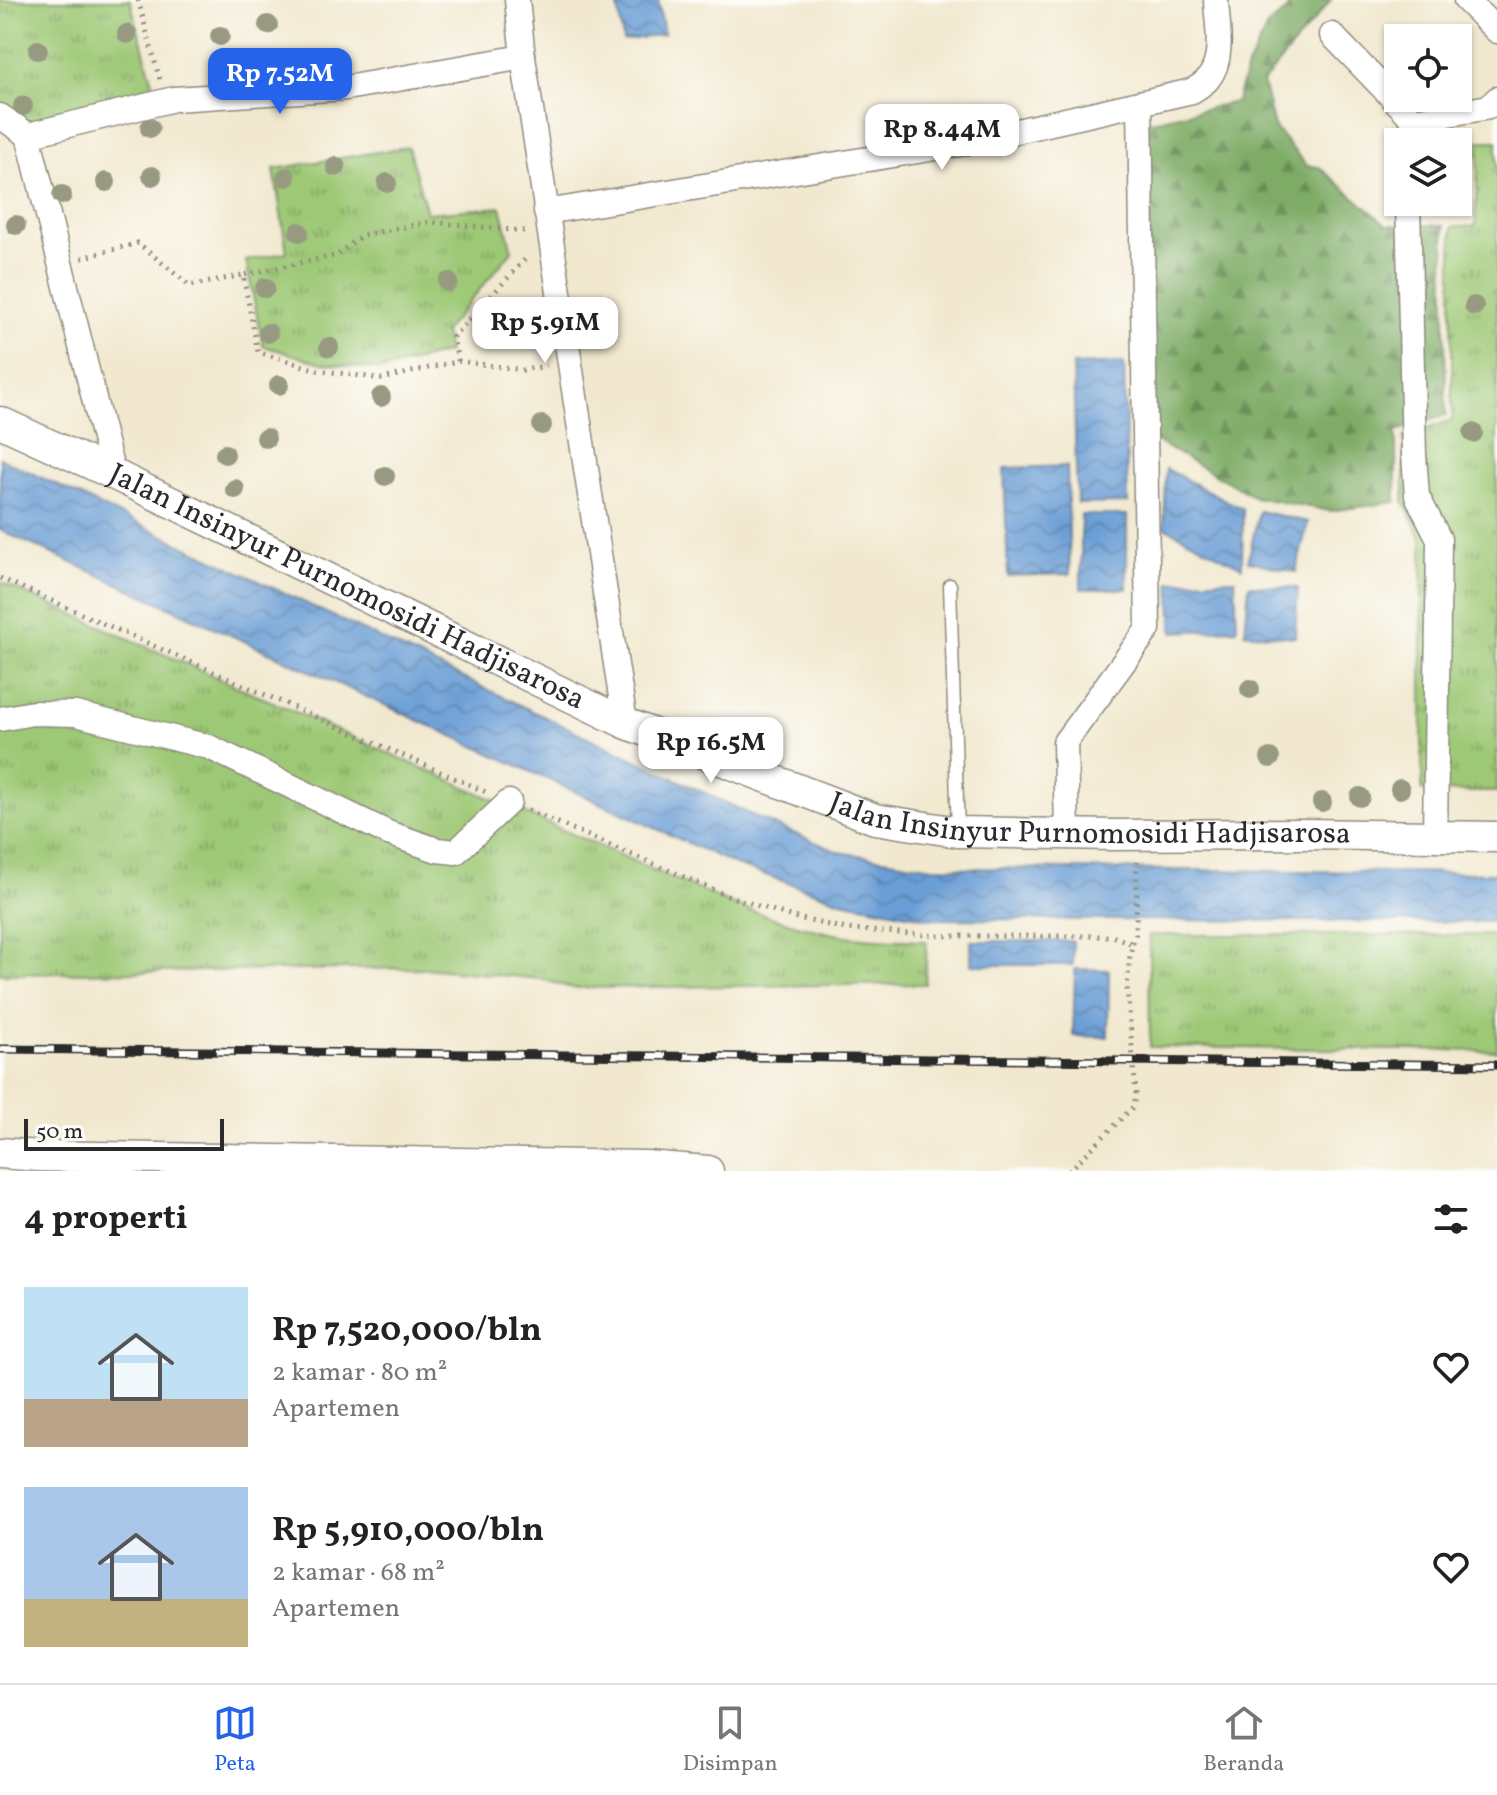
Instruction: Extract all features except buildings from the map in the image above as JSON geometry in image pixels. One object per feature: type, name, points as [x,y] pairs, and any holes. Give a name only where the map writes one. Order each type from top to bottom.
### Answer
[{"type":"street","points":[[517,0],[523,57],[625,723]]},
{"type":"street","points":[[548,222],[960,144],[1192,91],[1207,81],[1215,67],[1218,52],[1216,0]]},
{"type":"street","points":[[1466,0],[1497,31]]},
{"type":"street","points":[[1332,35],[1410,128]]},
{"type":"street","points":[[28,135],[174,99],[346,88],[523,57]]},
{"type":"street","points":[[1422,128],[1489,107],[1497,99]]},
{"type":"street","points":[[1067,834],[1065,742],[1148,629],[1140,103]]},
{"type":"street","points":[[0,116],[28,135],[113,474]]},
{"type":"street","points":[[1408,216],[1417,496],[1439,539],[1435,836]]},
{"type":"street","name":"Jalan Insinyur Purnomosidi Hadjisarosa","points":[[0,422],[625,723],[875,819],[958,832],[1497,837]]},
{"type":"street","points":[[0,719],[33,713],[76,714],[209,747],[388,833],[437,850],[456,852],[509,802]]},
{"type":"street","points":[[0,1153],[646,1166],[708,1171]]},
{"type":"lane","points":[[950,585],[958,832]]},
{"type":"path","points":[[138,0],[165,101]]},
{"type":"path","points":[[60,263],[138,243],[190,286],[338,255],[362,235],[431,222],[524,231],[548,222]]},
{"type":"path","points":[[458,361],[453,337],[528,256],[524,231]]},
{"type":"path","points":[[243,275],[258,352],[317,370],[382,379],[458,361],[523,370],[569,361]]},
{"type":"path","points":[[0,578],[731,897],[793,917],[886,934],[1112,936],[1133,944]]},
{"type":"path","points":[[1069,1171],[1134,1106],[1136,1094],[1127,987],[1136,932],[1137,860]]},
{"type":"green space","points":[[0,0],[130,0],[155,91],[29,127],[0,107]]},
{"type":"green space","points":[[1289,0],[1331,0],[1263,82],[1274,127],[1307,166],[1319,167],[1387,225],[1444,225],[1446,415],[1396,431],[1396,502],[1330,511],[1255,497],[1152,439],[1148,122],[1236,102],[1248,65],[1268,25],[1287,11]]},
{"type":"green space","points":[[1479,141],[1497,141],[1497,792],[1422,791],[1422,540],[1404,502],[1404,437],[1452,420],[1452,227],[1475,226]]},
{"type":"green space","points":[[408,147],[427,213],[501,207],[512,251],[444,332],[448,352],[384,370],[321,363],[263,346],[246,261],[287,252],[274,169]]},
{"type":"green space","points":[[0,582],[731,904],[831,933],[927,941],[925,984],[572,988],[541,979],[424,968],[0,974]]},
{"type":"green space","points":[[1149,935],[1497,935],[1497,1051],[1150,1047]]},
{"type":"water","points":[[617,0],[658,0],[664,34],[623,41]]},
{"type":"water","points":[[1124,363],[1128,503],[1077,504],[1073,365]]},
{"type":"water","points":[[0,458],[762,820],[839,852],[933,867],[1497,873],[1497,922],[933,919],[841,901],[736,865],[0,530]]},
{"type":"water","points":[[1067,466],[1070,574],[1008,576],[1004,468]]},
{"type":"water","points":[[1166,469],[1243,509],[1242,567],[1164,527]]},
{"type":"water","points":[[1259,511],[1308,522],[1296,572],[1248,561]]},
{"type":"water","points":[[1081,515],[1127,515],[1127,589],[1081,589]]},
{"type":"water","points":[[1235,579],[1237,629],[1173,632],[1170,582]]},
{"type":"water","points":[[1249,585],[1298,588],[1295,637],[1245,633]]},
{"type":"water","points":[[971,941],[1073,941],[1073,965],[971,965]]},
{"type":"water","points":[[1075,969],[1109,970],[1108,1037],[1073,1036]]},
{"type":"railway","points":[[0,1049],[1497,1065]]}]
